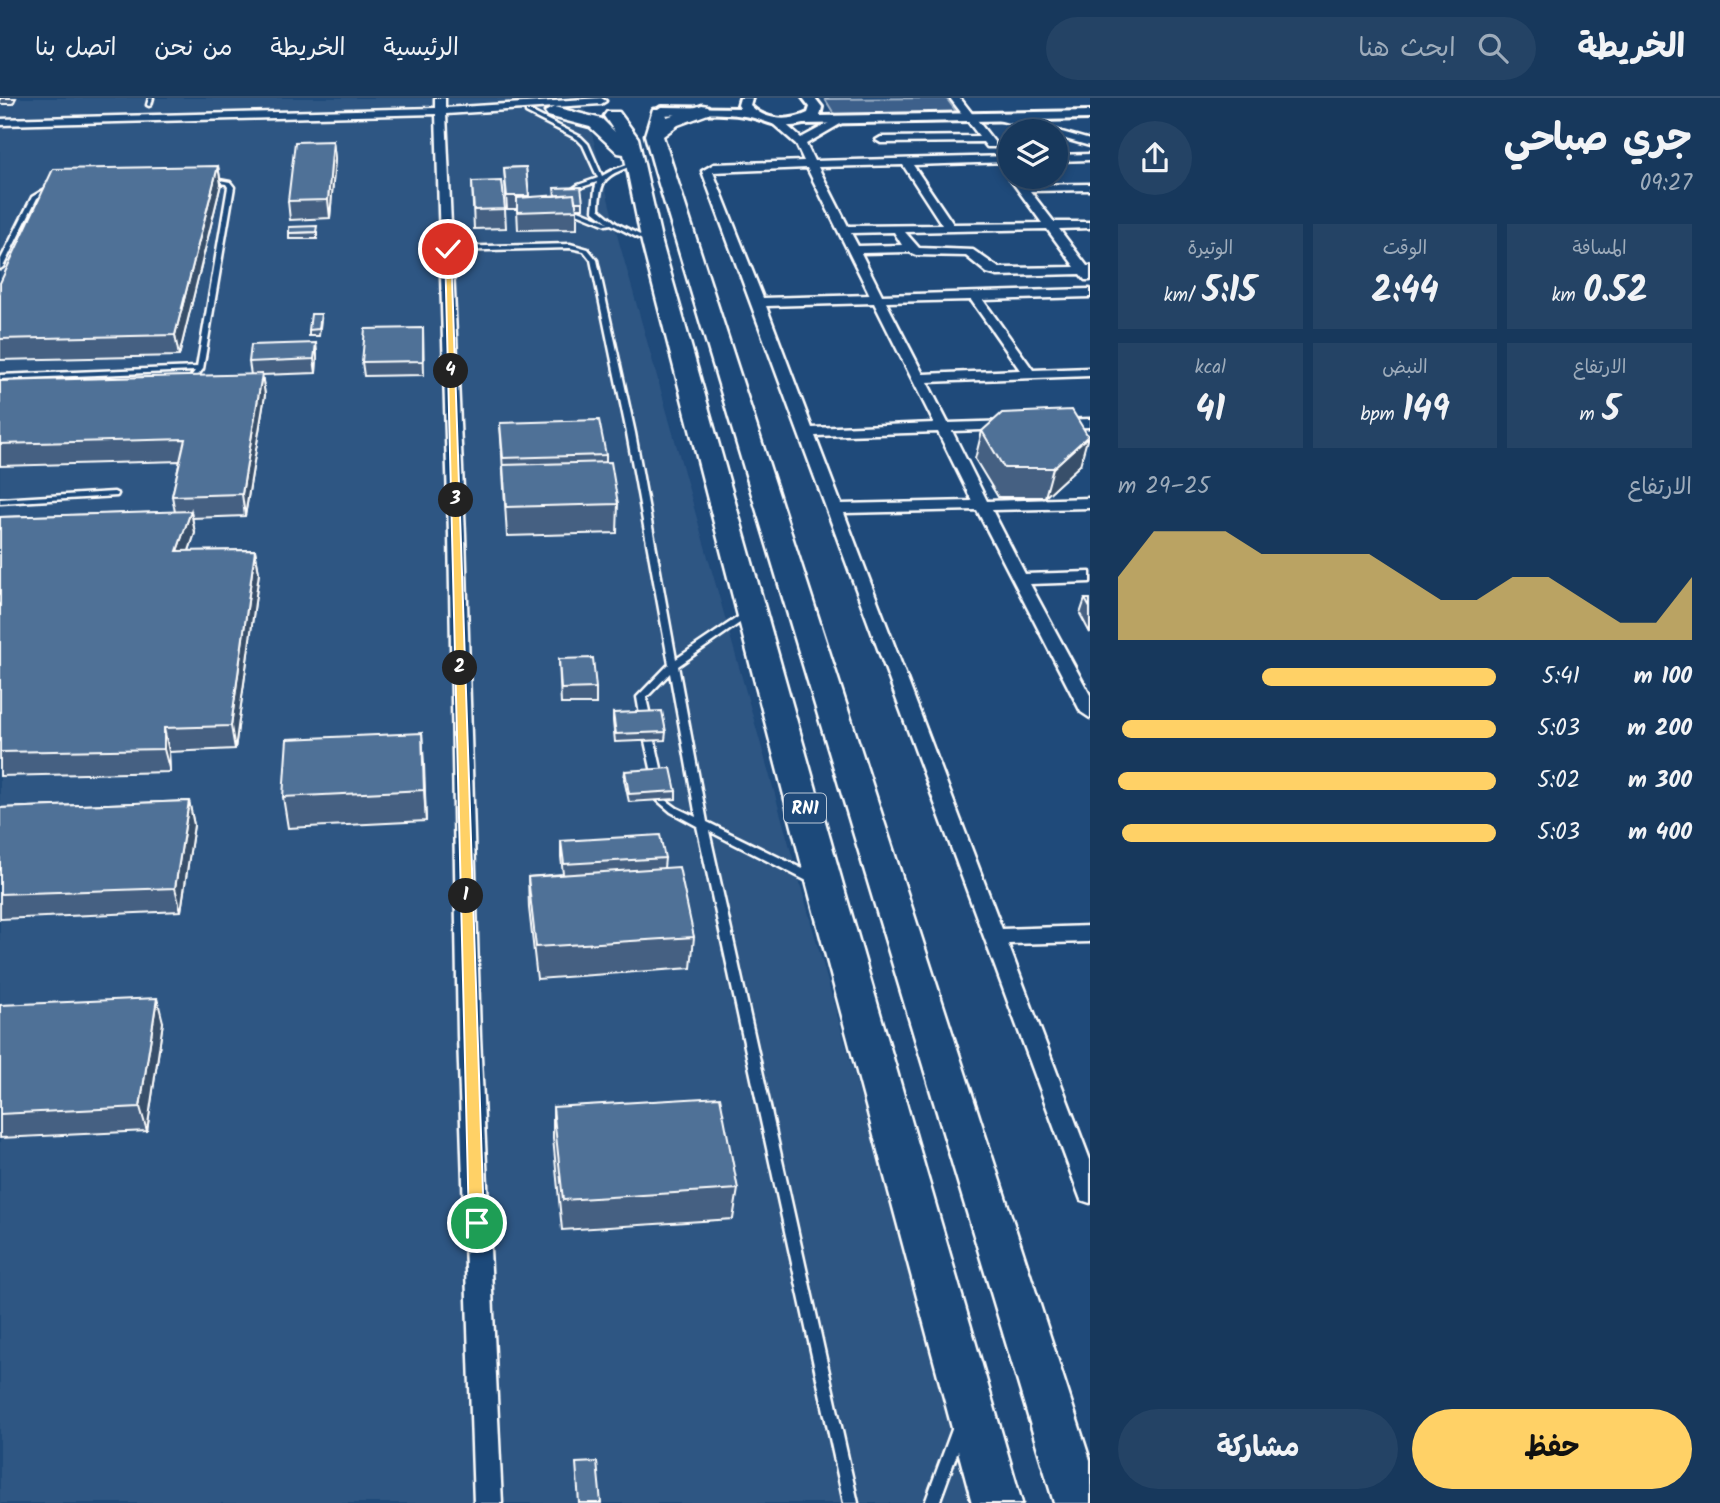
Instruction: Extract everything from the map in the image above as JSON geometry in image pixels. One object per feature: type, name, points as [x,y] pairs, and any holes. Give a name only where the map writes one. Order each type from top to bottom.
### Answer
[{"type":"highway","points":[[541,110],[570,98]]},
{"type":"highway","points":[[541,110],[596,123],[606,130],[636,113],[701,107]]},
{"type":"highway","points":[[636,113],[672,121],[701,107]]},
{"type":"highway","points":[[636,113],[1079,1503]]},
{"type":"highway","name":"RN1","points":[[636,113],[638,237],[753,611],[825,885],[998,1503]]},
{"type":"street","points":[[701,107],[746,98]]},
{"type":"street","points":[[746,98],[744,105],[751,113]]},
{"type":"street","points":[[798,141],[803,120],[816,111],[815,103],[808,98]]},
{"type":"street","points":[[955,98],[998,152]]},
{"type":"street","points":[[440,105],[448,249],[469,1036],[488,1503]]},
{"type":"street","points":[[0,122],[440,105],[486,110],[636,113]]},
{"type":"street","points":[[701,107],[751,113],[776,121],[1090,115]]},
{"type":"street","points":[[998,117],[1005,119]]},
{"type":"street","points":[[798,141],[844,119]]},
{"type":"street","points":[[776,121],[798,141],[1019,579],[1090,712]]},
{"type":"street","points":[[1068,137],[1090,143]]},
{"type":"street","points":[[881,140],[986,139]]},
{"type":"street","points":[[1068,158],[1090,157]]},
{"type":"street","points":[[998,159],[714,167],[707,171],[1090,1192]]},
{"type":"street","points":[[906,162],[950,228]]},
{"type":"street","points":[[1068,187],[1090,187]]},
{"type":"street","points":[[1023,189],[1088,272]]},
{"type":"street","points":[[844,230],[1090,225]]},
{"type":"street","points":[[897,229],[911,248]]},
{"type":"street","points":[[854,250],[911,248],[925,253],[969,253],[991,270],[998,272],[1088,272]]},
{"type":"street","points":[[758,302],[1090,293]]},
{"type":"street","points":[[975,297],[1029,374]]},
{"type":"street","points":[[919,378],[1090,372]]},
{"type":"street","points":[[806,432],[1085,423],[1090,438]]},
{"type":"street","points":[[834,509],[1090,503]]},
{"type":"street","points":[[1019,579],[1090,577]]},
{"type":"street","points":[[993,937],[1090,934]]},
{"type":"lane","points":[[149,105],[151,98]]},
{"type":"lane","points":[[541,110],[585,144],[601,180]]},
{"type":"lane","points":[[636,113],[596,185],[596,210],[602,217],[638,237]]},
{"type":"lane","points":[[568,194],[580,186],[601,180]]},
{"type":"lane","points":[[176,388],[189,383],[200,369],[231,187],[220,181],[197,181]]},
{"type":"lane","points":[[0,267],[35,197],[43,190],[61,184]]},
{"type":"lane","points":[[569,208],[638,237]]},
{"type":"lane","points":[[448,249],[570,246],[592,254],[631,433],[702,824],[850,1503]]},
{"type":"lane","points":[[0,377],[200,369]]},
{"type":"lane","points":[[0,501],[114,494]]},
{"type":"lane","points":[[646,720],[641,697],[673,665],[753,611]]},
{"type":"lane","points":[[650,741],[658,777]]},
{"type":"lane","points":[[662,800],[674,810],[825,885]]},
{"type":"lane","points":[[932,1503],[968,1402]]},
{"type":"shaded area","points":[[0,98],[583,98],[619,242],[975,1503],[0,1503]]},
{"type":"shaded area","points":[[946,98],[958,114],[836,117],[825,99]]},
{"type":"building","points":[[333,141],[328,200],[288,201],[295,142]]},
{"type":"building","points":[[218,166],[175,335],[0,339],[0,283],[53,169]]},
{"type":"building","points":[[526,167],[529,196],[507,196],[504,168]]},
{"type":"building","points":[[502,181],[505,209],[474,210],[472,182]]},
{"type":"building","points":[[581,187],[583,202],[575,202],[574,194],[555,196],[554,188]]},
{"type":"building","points":[[574,194],[577,210],[517,212],[517,198]]},
{"type":"building","points":[[317,226],[316,232],[289,233],[289,227]]},
{"type":"building","points":[[311,314],[321,314],[319,329],[309,330]]},
{"type":"building","points":[[423,328],[423,361],[362,362],[365,329]]},
{"type":"building","points":[[316,343],[314,359],[249,362],[251,345]]},
{"type":"building","points":[[262,374],[242,494],[172,496],[185,439],[0,444],[0,381]]},
{"type":"building","points":[[1072,410],[1088,436],[1053,468],[1004,468],[982,431],[1002,413]]},
{"type":"building","points":[[599,420],[606,455],[503,458],[500,423]]},
{"type":"building","points":[[611,462],[618,504],[506,507],[503,465]]},
{"type":"building","points":[[191,511],[177,551],[255,550],[231,726],[164,728],[164,749],[0,752],[0,517]]},
{"type":"building","points":[[593,658],[596,688],[561,689],[559,659]]},
{"type":"building","points":[[662,711],[666,732],[616,734],[613,713]]},
{"type":"building","points":[[422,733],[424,790],[283,797],[287,739]]},
{"type":"building","points":[[671,768],[676,791],[629,794],[625,771]]},
{"type":"building","points":[[189,801],[175,888],[0,894],[0,808]]},
{"type":"building","points":[[660,835],[665,858],[564,864],[561,841]]},
{"type":"building","points":[[679,867],[694,937],[536,947],[528,877]]},
{"type":"building","points":[[157,998],[140,1107],[0,1114],[0,1005]]},
{"type":"building","points":[[720,1097],[738,1189],[563,1200],[553,1107]]},
{"type":"building","points":[[597,1462],[601,1503],[579,1503],[576,1463]]},
{"type":"route","points":[[448,249],[469,1036],[477,1223]]}]
